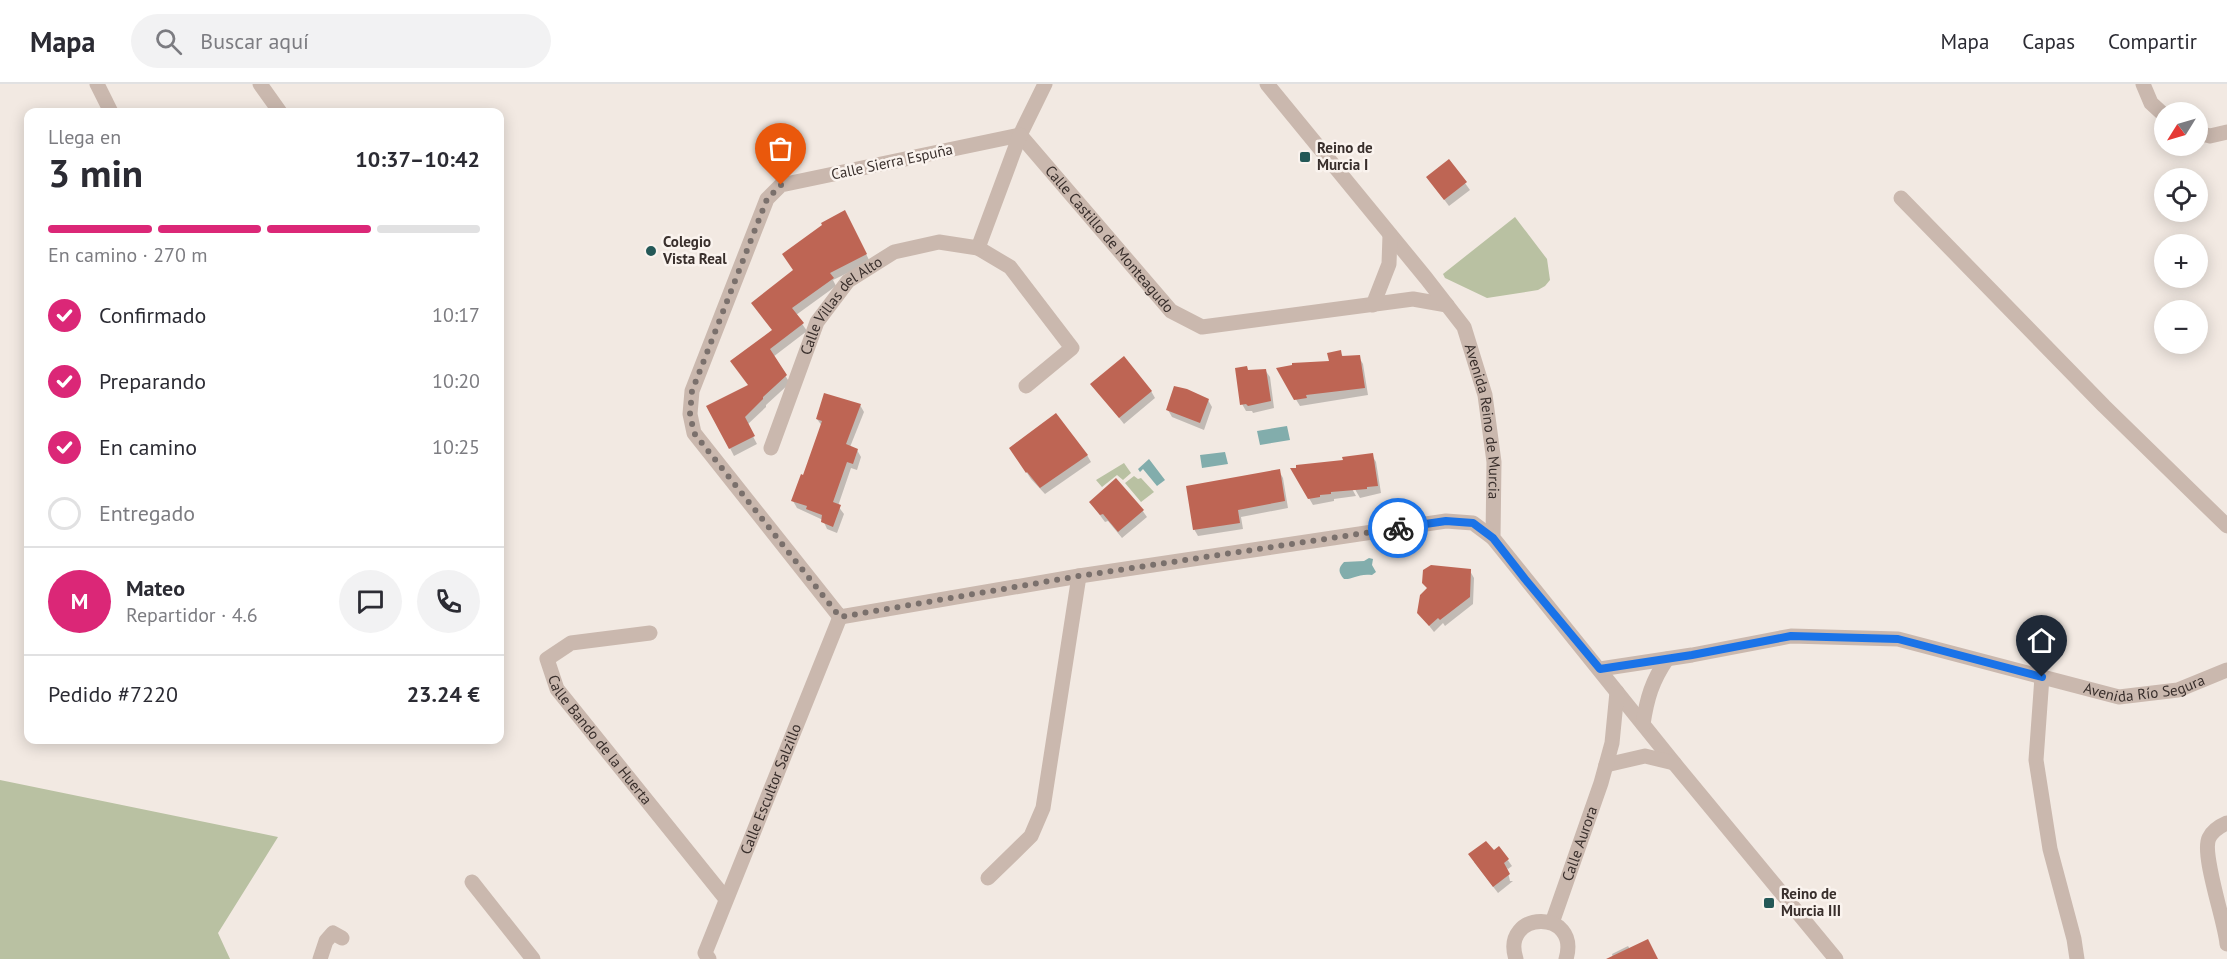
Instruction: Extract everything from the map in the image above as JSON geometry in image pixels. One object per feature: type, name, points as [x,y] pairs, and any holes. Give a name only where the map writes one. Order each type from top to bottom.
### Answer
[{"type":"street","points":[[97,84],[109,108]]},
{"type":"street","points":[[260,84],[277,108]]},
{"type":"street","points":[[1026,386],[1072,348],[1010,267],[978,248],[1020,135],[1045,84]]},
{"type":"street","name":"Avenida Reino de Murcia","points":[[1267,84],[1464,327],[1485,395],[1494,462],[1493,538]]},
{"type":"street","points":[[2143,84],[2154,106]]},
{"type":"street","points":[[2208,136],[2227,132]]},
{"type":"street","name":"Calle Castillo de Monteagudo","points":[[1020,135],[1171,311],[1202,327],[1413,299],[1447,305]]},
{"type":"street","name":"Calle Sierra Espuña","points":[[840,617],[694,433],[690,414],[692,391],[767,199],[781,185],[1020,135]]},
{"type":"street","points":[[1901,198],[2104,406],[2227,526]]},
{"type":"street","points":[[1373,304],[1389,264],[1390,235]]},
{"type":"street","name":"Calle Villas del Alto","points":[[771,448],[817,322],[848,280],[894,252],[939,242],[978,248]]},
{"type":"street","points":[[840,617],[1079,576],[1446,521],[1473,523],[1493,538],[1836,959]]},
{"type":"street","points":[[988,878],[1031,836],[1044,808],[1079,576]]},
{"type":"street","name":"Calle Escultor Salzillo","points":[[705,957],[726,899],[840,617]]},
{"type":"street","name":"Calle Bando de la Huerta","points":[[650,633],[571,644],[547,659],[557,689],[726,899]]},
{"type":"street","name":"Avenida Río Segura","points":[[1600,669],[1791,636],[1898,639],[2119,697],[2178,690],[2227,670]]},
{"type":"street","points":[[1643,724],[1646,699],[1667,659]]},
{"type":"street","points":[[2042,677],[2036,760],[2050,849],[2074,939],[2077,959]]},
{"type":"street","name":"Calle Aurora","points":[[1552,923],[1606,765],[1611,744],[1617,692]]},
{"type":"street","points":[[1606,765],[1645,756],[1674,763]]},
{"type":"street","points":[[2227,823],[2219,826],[2208,839],[2207,855],[2227,944]]},
{"type":"street","points":[[472,882],[533,959]]},
{"type":"street","points":[[1516,959],[1514,942],[1517,933],[1534,921],[1543,920],[1552,923],[1564,933],[1568,942],[1566,959]]},
{"type":"street","points":[[320,959],[326,941],[333,933],[342,938]]},
{"type":"green space","points":[[1515,217],[1547,259],[1550,280],[1545,286],[1538,290],[1487,298],[1445,278],[1443,274]]},
{"type":"green space","points":[[1124,463],[1131,473],[1123,480],[1117,475],[1102,487],[1096,480]]},
{"type":"green space","points":[[1134,476],[1141,478],[1154,492],[1141,502],[1125,483]]},
{"type":"green space","points":[[0,780],[278,837],[218,933],[230,959],[0,959]]},
{"type":"water","points":[[1287,426],[1290,440],[1260,445],[1257,431]]},
{"type":"water","points":[[1225,452],[1228,464],[1202,468],[1200,455]]},
{"type":"water","points":[[1149,459],[1165,480],[1157,486],[1143,469],[1140,472],[1138,469]]},
{"type":"water","points":[[1369,558],[1373,559],[1372,565],[1376,572],[1372,575],[1347,579],[1342,577],[1340,570],[1344,562],[1364,561]]},
{"type":"building","points":[[1449,159],[1467,182],[1444,200],[1426,177]]},
{"type":"building","points":[[845,210],[867,254],[830,273],[834,278],[792,308],[804,323],[770,349],[787,375],[745,417],[755,436],[729,449],[706,406],[748,385],[730,361],[772,330],[751,303],[793,270],[782,254],[822,225],[821,223]]},
{"type":"building","points":[[1341,350],[1342,356],[1360,355],[1365,388],[1306,395],[1307,398],[1294,400],[1276,368],[1292,365],[1292,363],[1329,361],[1327,353]]},
{"type":"building","points":[[1124,356],[1152,391],[1119,418],[1090,384]]},
{"type":"building","points":[[1247,366],[1248,370],[1266,369],[1271,401],[1248,406],[1240,405],[1235,368]]},
{"type":"building","points":[[1174,386],[1209,399],[1200,423],[1166,410]]},
{"type":"building","points":[[824,393],[861,404],[846,444],[858,449],[853,464],[847,462],[833,502],[841,505],[833,527],[821,522],[822,515],[806,509],[807,506],[791,501],[822,421],[816,419]]},
{"type":"building","points":[[1056,413],[1088,455],[1040,488],[1026,473],[1009,448]]},
{"type":"building","points":[[1373,453],[1378,486],[1367,487],[1367,489],[1331,492],[1331,494],[1308,499],[1290,468],[1296,468],[1296,465],[1343,460],[1342,457]]},
{"type":"building","points":[[1280,469],[1285,501],[1238,510],[1240,523],[1193,530],[1186,486]]},
{"type":"building","points":[[1116,478],[1144,510],[1118,532],[1089,502]]},
{"type":"building","points":[[1431,565],[1471,569],[1470,597],[1429,626],[1417,613],[1420,595],[1427,588],[1422,583],[1423,570]]},
{"type":"building","points":[[1486,841],[1494,850],[1499,846],[1509,859],[1504,863],[1510,874],[1493,887],[1468,854]]},
{"type":"building","points":[[1648,939],[1658,959],[1606,959]]},
{"type":"way so far","points":[[781,185],[767,199],[692,391],[690,414],[694,433],[840,617],[1079,576],[1398,528]]},
{"type":"place","name":"Reino de Murcia I","points":[[1305,157]]},
{"type":"place","name":"Colegio Vista Real","points":[[651,251]]},
{"type":"place","name":"Reino de Murcia III","points":[[1769,903]]},
{"type":"route","points":[[1398,528],[1446,521],[1473,523],[1493,538],[1600,669],[1692,655],[1791,636],[1898,639],[2042,677]]}]
